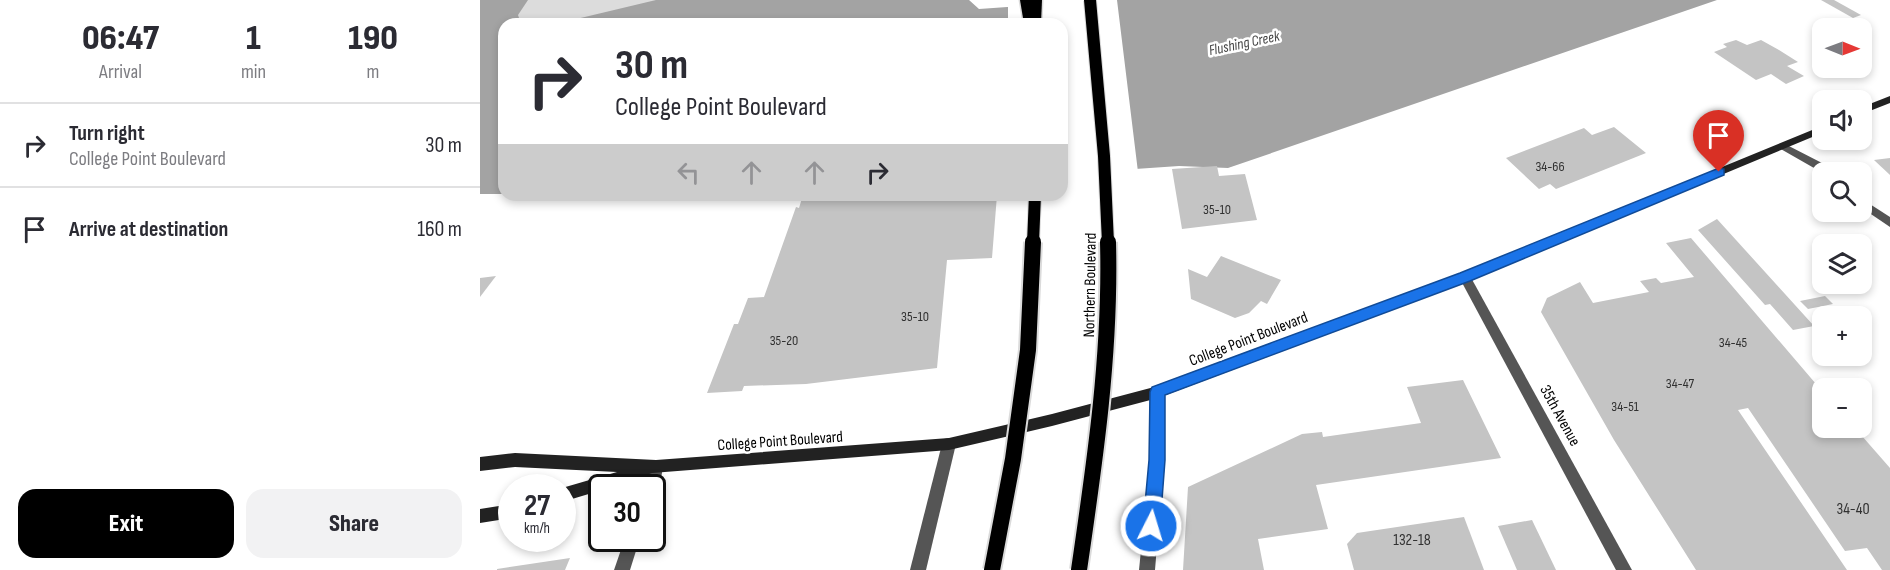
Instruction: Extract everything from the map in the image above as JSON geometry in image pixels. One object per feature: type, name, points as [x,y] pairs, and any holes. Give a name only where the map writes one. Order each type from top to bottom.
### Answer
[{"type":"highway","points":[[1026,0],[1030,18]]},
{"type":"main road","points":[[1036,18],[1037,0]]},
{"type":"main road","name":"Northern Boulevard","points":[[1079,570],[1097,441],[1108,294],[1106,177],[1090,0]]},
{"type":"main road","points":[[1872,107],[1890,99]]},
{"type":"main road","name":"College Point Boulevard","points":[[480,464],[515,460],[656,467],[949,444],[1158,392],[1465,277],[1812,133]]},
{"type":"main road","points":[[992,570],[1013,459],[1028,350],[1034,262],[1035,201]]},
{"type":"main road","name":"College Point Boulevard","points":[[576,491],[656,467]]},
{"type":"main road","points":[[480,516],[498,513]]},
{"type":"street","points":[[1783,146],[1812,163]]},
{"type":"street","points":[[1872,210],[1890,223]]},
{"type":"street","name":"35th Avenue","points":[[1465,277],[1624,570]]},
{"type":"street","points":[[1147,570],[1157,460],[1158,392]]},
{"type":"street","points":[[918,570],[949,444]]},
{"type":"street","points":[[654,474],[656,467]]},
{"type":"street","points":[[622,570],[628,552]]},
{"type":"shaded area","points":[[506,0],[709,0],[628,18],[513,18]]},
{"type":"water","points":[[480,0],[528,0],[518,15],[519,18],[498,18],[498,194],[480,194]]},
{"type":"water","name":"Flushing Creek","points":[[656,0],[969,0],[979,9],[1112,0],[1717,0],[1228,168],[1179,166],[1068,174],[1068,18],[581,18]]},
{"type":"pier","points":[[1117,0],[1138,172],[1068,177],[1068,18],[1008,18],[1008,4]]},
{"type":"building","points":[[1821,0],[1834,0],[1861,15],[1853,18]]},
{"type":"building","points":[[1736,40],[1747,45],[1761,40],[1798,62],[1787,66],[1804,76],[1786,84],[1771,74],[1756,80],[1714,52],[1727,47],[1723,44]]},
{"type":"building","points":[[1614,127],[1646,153],[1556,189],[1550,184],[1539,189],[1506,158],[1584,128],[1592,135]]},
{"type":"building","points":[[1890,158],[1890,175],[1874,160]]},
{"type":"building","points":[[1217,166],[1219,176],[1245,174],[1257,220],[1182,229],[1172,169]]},
{"type":"building","points":[[801,201],[997,201],[992,258],[947,260],[937,368],[806,384],[744,386],[742,391],[707,393],[734,324],[738,324],[748,298],[764,297],[796,207],[799,208]]},
{"type":"building","points":[[1717,219],[1812,326],[1793,330],[1770,304],[1765,305],[1698,230]]},
{"type":"building","points":[[1691,238],[1812,379],[1812,438],[1864,438],[1890,468],[1890,570],[1882,570],[1867,548],[1845,551],[1748,408],[1738,410],[1847,570],[1696,570],[1614,440],[1541,312],[1547,298],[1580,282],[1593,303],[1649,292],[1640,281],[1656,278],[1661,283],[1694,277],[1666,243]]},
{"type":"building","points":[[1221,256],[1281,280],[1267,304],[1261,301],[1249,313],[1235,318],[1191,299],[1188,269],[1207,277]]},
{"type":"building","points":[[496,276],[480,297],[480,278]]},
{"type":"building","points":[[1825,296],[1833,304],[1812,306],[1808,309],[1800,301]]},
{"type":"building","points":[[1463,380],[1501,458],[1316,485],[1328,529],[1258,539],[1264,570],[1183,570],[1188,487],[1302,434],[1322,432],[1323,437],[1421,423],[1407,387]]},
{"type":"building","points":[[1464,517],[1484,570],[1354,570],[1347,544],[1357,533]]},
{"type":"building","points":[[1532,520],[1556,570],[1517,570],[1498,526]]},
{"type":"building","points":[[570,558],[565,570],[497,570],[497,569]]},
{"type":"route","points":[[1151,526],[1157,460],[1158,392],[1206,372],[1465,277],[1719,172]]}]
